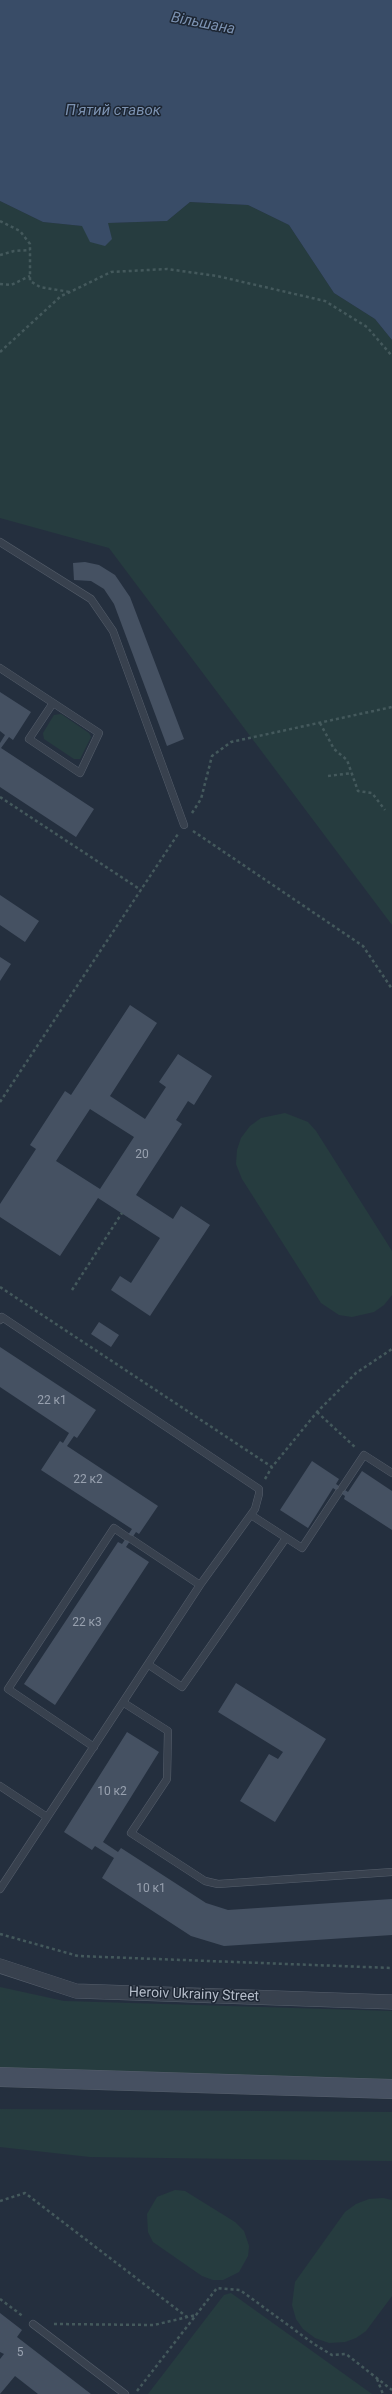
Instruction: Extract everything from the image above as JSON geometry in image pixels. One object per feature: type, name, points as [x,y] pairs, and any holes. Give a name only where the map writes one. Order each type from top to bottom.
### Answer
[{"type":"main road","points":[[2,2080],[392,2089]]},
{"type":"street","name":"Heroiv Ukrainy Street","points":[[0,1966],[76,1991],[392,2002]]},
{"type":"lane","points":[[0,542],[91,599],[113,632],[184,825]]},
{"type":"lane","points":[[0,668],[99,733],[80,773],[30,739],[53,703]]},
{"type":"lane","points":[[0,1320],[2,1317],[258,1489],[258,1501],[251,1515],[200,1585],[149,1665],[0,1889]]},
{"type":"lane","points":[[251,1515],[302,1548],[364,1455],[392,1473]]},
{"type":"lane","points":[[94,1747],[8,1690],[114,1528],[200,1585]]},
{"type":"lane","points":[[149,1665],[182,1688],[286,1538]]},
{"type":"lane","points":[[124,1703],[168,1731],[167,1779],[131,1833],[205,1881],[218,1884],[392,1872]]},
{"type":"lane","points":[[0,1786],[47,1817]]},
{"type":"lane","points":[[33,2324],[125,2394]]},
{"type":"path","points":[[0,221],[20,231],[30,244],[30,281],[40,287],[70,292]]},
{"type":"path","points":[[0,255],[14,251],[30,250]]},
{"type":"path","points":[[0,352],[61,296],[112,272],[167,269],[217,276],[325,301],[367,327],[392,356]]},
{"type":"path","points":[[0,284],[11,285],[30,276]]},
{"type":"path","points":[[0,1102],[201,799],[212,756],[231,742],[392,707]]},
{"type":"path","points":[[320,723],[334,750],[347,760],[358,791],[372,793],[385,810]]},
{"type":"path","points":[[328,776],[352,774]]},
{"type":"path","points":[[0,796],[141,890]]},
{"type":"path","points":[[184,825],[363,946],[392,989]]},
{"type":"path","points":[[72,1290],[122,1213]]},
{"type":"path","points":[[0,1287],[272,1468],[317,1412],[356,1373],[392,1349]]},
{"type":"path","points":[[317,1412],[364,1455]]},
{"type":"path","points":[[0,1934],[78,1956],[392,1968]]},
{"type":"path","points":[[0,2201],[25,2193],[187,2317]]},
{"type":"path","points":[[134,2394],[217,2288],[240,2290],[314,2344],[332,2355],[346,2354],[392,2390]]},
{"type":"path","points":[[0,2299],[33,2324],[154,2325],[197,2315]]},
{"type":"path","points":[[377,2378],[383,2394]]},
{"type":"green space","points":[[0,201],[43,222],[82,226],[107,223],[167,221],[190,202],[248,205],[289,225],[334,293],[375,319],[392,340],[392,925],[109,548],[0,518]]},
{"type":"green space","points":[[61,714],[89,733],[91,737],[80,759],[74,759],[44,739],[43,733],[54,715]]},
{"type":"green space","points":[[285,1113],[308,1122],[316,1131],[392,1251],[392,1295],[384,1305],[374,1312],[352,1317],[339,1315],[321,1303],[242,1179],[236,1164],[237,1150],[241,1138],[250,1126],[261,1118]]},
{"type":"green space","points":[[0,1987],[64,2001],[392,2011],[392,2081],[0,2069]]},
{"type":"green space","points":[[0,2109],[392,2112],[392,2161],[90,2157],[0,2147]]},
{"type":"green space","points":[[175,2190],[185,2191],[235,2222],[244,2231],[249,2246],[248,2256],[239,2272],[223,2280],[213,2280],[202,2276],[153,2242],[148,2232],[147,2214],[157,2197]]},
{"type":"green space","points":[[383,2198],[392,2200],[392,2296],[366,2331],[356,2338],[345,2342],[329,2343],[315,2338],[303,2329],[296,2319],[292,2305],[295,2282],[345,2212],[356,2204],[369,2199]]},
{"type":"green space","points":[[231,2293],[372,2394],[148,2394],[224,2295]]},
{"type":"water","name":"П'ятий ставок","points":[[0,0],[392,0],[392,340],[375,319],[334,293],[289,225],[248,205],[190,202],[167,221],[108,223],[112,239],[105,246],[90,242],[82,226],[43,222],[0,201]]},
{"type":"building","points":[[85,562],[99,565],[115,575],[130,597],[184,739],[167,746],[114,604],[104,589],[91,581],[74,580],[73,563]]},
{"type":"building","points":[[0,692],[31,712],[13,740],[9,737],[1,748],[94,809],[76,837],[0,787],[0,743],[5,735],[0,731]]},
{"type":"building","points":[[0,895],[39,921],[25,942],[0,925]]},
{"type":"building","points":[[0,957],[11,964],[0,981]]},
{"type":"building","points":[[130,1005],[157,1023],[110,1096],[145,1119],[166,1087],[159,1082],[178,1054],[212,1076],[194,1105],[188,1101],[176,1120],[182,1124],[136,1195],[173,1219],[181,1206],[210,1225],[150,1316],[111,1290],[120,1276],[131,1283],[160,1238],[98,1198],[60,1256],[0,1217],[0,1204],[36,1149],[30,1145],[65,1091],[71,1095]],"holes":[[[90,1109],[134,1137],[100,1189],[56,1161]]]},
{"type":"building","points":[[99,1322],[119,1335],[111,1347],[91,1334]]},
{"type":"building","points":[[0,1347],[96,1410],[77,1438],[74,1436],[67,1446],[158,1506],[139,1534],[136,1532],[126,1547],[149,1562],[55,1705],[24,1684],[118,1542],[122,1544],[132,1529],[41,1470],[60,1441],[63,1443],[69,1433],[0,1387]]},
{"type":"building","points":[[312,1461],[339,1479],[336,1484],[348,1492],[362,1471],[392,1491],[392,1530],[344,1499],[345,1496],[333,1488],[308,1528],[280,1510]]},
{"type":"building","points":[[236,1683],[326,1739],[275,1822],[240,1801],[269,1754],[278,1759],[283,1752],[218,1712]]},
{"type":"building","points":[[127,1732],[159,1752],[103,1842],[118,1852],[121,1848],[206,1903],[228,1910],[392,1899],[392,1935],[224,1946],[191,1936],[102,1878],[114,1858],[95,1846],[92,1850],[64,1832]]},
{"type":"building","points":[[0,2313],[22,2330],[17,2337],[91,2394],[38,2394],[15,2376],[0,2394],[0,2359],[4,2354],[0,2352]]},
{"type":"water label","name":"Вільшана","points":[[203,24]]}]
